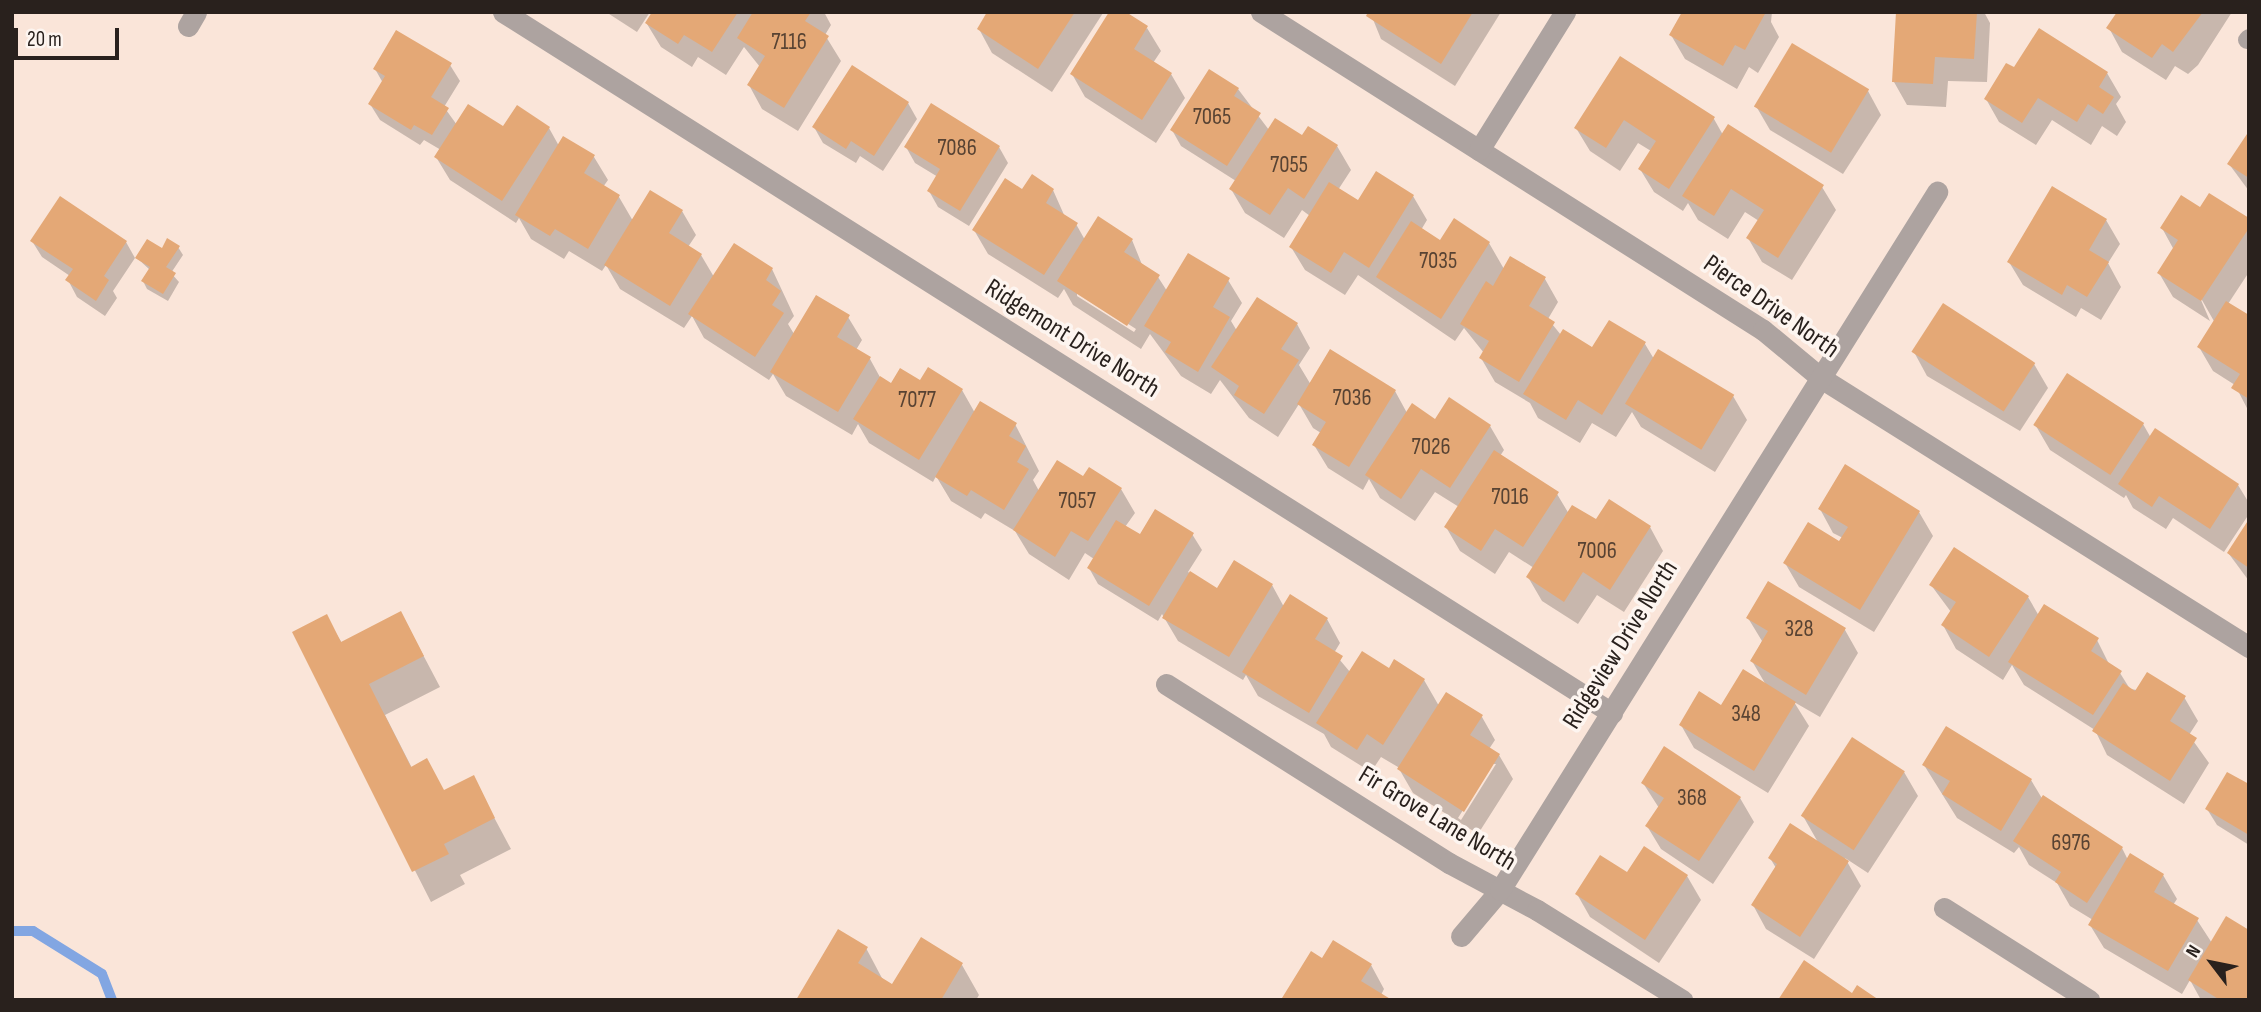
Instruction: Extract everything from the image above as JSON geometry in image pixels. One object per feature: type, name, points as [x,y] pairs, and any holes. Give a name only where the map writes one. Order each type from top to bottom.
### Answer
[{"type":"street","name":"Ridgemont Drive North","points":[[503,12],[1612,713]]},
{"type":"street","name":"Pierce Drive North","points":[[1261,12],[1763,330],[1821,378],[2249,647]]},
{"type":"street","points":[[1479,150],[1566,12]]},
{"type":"street","name":"Ridgeview Drive North","points":[[1461,936],[1500,890],[1937,192]]},
{"type":"street","name":"Fir Grove Lane North","points":[[1166,684],[1449,863],[1500,890],[1682,1000]]},
{"type":"street","points":[[1944,908],[2089,1000]]},
{"type":"building","points":[[652,12],[738,12],[712,52],[684,35],[678,44],[645,23]]},
{"type":"building","points":[[753,12],[811,12],[805,21],[829,36],[784,108],[747,85],[765,56],[737,38]]},
{"type":"building","points":[[987,12],[1075,12],[1038,69],[977,29]]},
{"type":"building","points":[[1109,12],[1126,12],[1148,26],[1134,49],[1172,73],[1142,120],[1070,74]]},
{"type":"building","points":[[1368,12],[1473,12],[1441,64],[1366,16]]},
{"type":"building","points":[[1682,12],[1766,12],[1745,50],[1735,45],[1723,66],[1669,35]]},
{"type":"building","points":[[1896,12],[1977,12],[1974,59],[1935,57],[1933,84],[1892,82]]},
{"type":"building","points":[[2117,12],[2203,12],[2173,52],[2162,44],[2152,58],[2106,28]]},
{"type":"building","points":[[2039,28],[2108,72],[2099,87],[2114,97],[2103,114],[2088,104],[2077,122],[2038,98],[2022,123],[1984,99],[2006,63],[2014,67]]},
{"type":"building","points":[[396,30],[452,63],[431,97],[449,108],[432,135],[414,125],[411,130],[368,104],[385,76],[373,69]]},
{"type":"building","points":[[1792,43],[1869,89],[1831,153],[1754,106]]},
{"type":"building","points":[[1620,56],[1715,117],[1669,189],[1638,169],[1656,141],[1624,120],[1606,148],[1574,128]]},
{"type":"building","points":[[852,65],[909,102],[874,156],[851,141],[846,149],[812,127]]},
{"type":"building","points":[[1209,69],[1239,88],[1234,96],[1261,113],[1227,166],[1170,130]]},
{"type":"building","points":[[931,103],[1000,146],[960,211],[927,191],[940,169],[904,147]]},
{"type":"building","points":[[468,104],[503,126],[517,105],[550,127],[502,201],[434,157]]},
{"type":"building","points":[[1275,118],[1302,135],[1308,126],[1338,145],[1304,199],[1288,188],[1270,215],[1229,189]]},
{"type":"building","points":[[1728,124],[1824,185],[1778,258],[1746,238],[1764,210],[1731,189],[1714,216],[1682,196]]},
{"type":"building","points":[[2249,131],[2249,178],[2227,164]]},
{"type":"building","points":[[563,136],[595,155],[584,173],[620,195],[588,249],[555,229],[550,236],[515,215]]},
{"type":"building","points":[[1376,171],[1414,195],[1369,268],[1344,252],[1331,273],[1289,247],[1329,182],[1358,200]]},
{"type":"building","points":[[1032,174],[1054,189],[1046,203],[1078,223],[1044,275],[972,230],[1005,178],[1022,189]]},
{"type":"building","points":[[2052,186],[2107,219],[2089,250],[2109,262],[2087,297],[2067,285],[2062,295],[2007,262]]},
{"type":"building","points":[[650,190],[683,210],[669,233],[702,254],[670,306],[604,265]]},
{"type":"building","points":[[2209,193],[2249,218],[2249,228],[2201,301],[2157,273],[2178,240],[2160,228],[2181,195],[2200,207]]},
{"type":"building","points":[[60,196],[127,241],[104,276],[109,280],[96,301],[65,280],[73,269],[30,241]]},
{"type":"building","points":[[1098,216],[1133,239],[1124,252],[1160,275],[1127,326],[1057,281]]},
{"type":"building","points":[[1454,218],[1490,242],[1441,319],[1376,277],[1411,221],[1440,240]]},
{"type":"building","points":[[167,238],[180,246],[166,267],[176,273],[163,294],[141,281],[150,267],[135,258],[147,239],[162,248]]},
{"type":"building","points":[[734,243],[773,268],[766,280],[781,291],[772,305],[784,313],[755,357],[688,314]]},
{"type":"building","points":[[1188,253],[1230,278],[1213,307],[1230,317],[1198,372],[1165,352],[1171,342],[1144,326]]},
{"type":"building","points":[[1510,256],[1546,277],[1529,306],[1555,322],[1519,382],[1479,358],[1489,341],[1460,324],[1486,281],[1493,286]]},
{"type":"building","points":[[816,295],[850,315],[837,337],[871,357],[838,412],[770,372]]},
{"type":"building","points":[[1257,297],[1298,323],[1281,349],[1299,360],[1264,414],[1234,395],[1239,386],[1211,367]]},
{"type":"building","points":[[2226,301],[2249,315],[2249,399],[2231,388],[2240,374],[2197,347]]},
{"type":"building","points":[[1943,303],[2035,363],[2004,412],[1911,352]]},
{"type":"building","points":[[1609,320],[1646,342],[1602,415],[1578,400],[1566,420],[1523,394],[1563,329],[1592,347]]},
{"type":"building","points":[[1330,349],[1396,390],[1349,467],[1312,445],[1326,422],[1297,404]]},
{"type":"building","points":[[1658,349],[1734,395],[1701,450],[1625,404]]},
{"type":"building","points":[[928,367],[963,389],[919,460],[853,419],[880,376],[891,383],[900,368],[920,380]]},
{"type":"building","points":[[2067,373],[2144,423],[2110,475],[2033,425]]},
{"type":"building","points":[[1449,397],[1491,425],[1450,488],[1421,469],[1401,499],[1365,475],[1412,403],[1435,419]]},
{"type":"building","points":[[980,401],[1017,423],[1009,436],[1026,446],[1017,462],[1029,469],[1004,510],[971,490],[967,496],[935,477]]},
{"type":"building","points":[[2155,428],[2239,484],[2210,529],[2159,496],[2152,507],[2118,484]]},
{"type":"building","points":[[1494,450],[1559,492],[1523,547],[1495,529],[1481,551],[1444,527]]},
{"type":"building","points":[[1057,460],[1083,476],[1089,467],[1122,488],[1088,541],[1071,531],[1055,557],[1013,530]]},
{"type":"building","points":[[1845,464],[1920,511],[1860,610],[1783,563],[1808,522],[1839,541],[1848,527],[1818,509]]},
{"type":"building","points":[[1609,499],[1651,526],[1610,590],[1583,572],[1564,602],[1526,577],[1572,505],[1596,519]]},
{"type":"building","points":[[1155,509],[1194,533],[1149,606],[1087,568],[1116,520],[1140,534]]},
{"type":"building","points":[[2249,519],[2249,568],[2227,553]]},
{"type":"building","points":[[1954,547],[2029,596],[1989,657],[1941,625],[1956,602],[1929,585]]},
{"type":"building","points":[[1234,560],[1273,584],[1229,657],[1162,618],[1190,571],[1217,588]]},
{"type":"building","points":[[1768,581],[1846,628],[1806,695],[1750,661],[1768,631],[1746,618]]},
{"type":"building","points":[[1290,594],[1328,618],[1315,639],[1343,656],[1309,713],[1242,672]]},
{"type":"building","points":[[2044,604],[2099,638],[2091,651],[2122,671],[2093,715],[2008,662]]},
{"type":"building","points":[[401,611],[424,656],[369,684],[411,767],[427,758],[444,790],[474,775],[495,818],[444,844],[449,854],[412,872],[292,632],[327,614],[341,642]]},
{"type":"building","points":[[1362,651],[1389,668],[1394,659],[1425,679],[1383,745],[1367,734],[1357,750],[1316,723]]},
{"type":"building","points":[[1743,669],[1796,702],[1754,771],[1679,725],[1699,691],[1721,705]]},
{"type":"building","points":[[2147,672],[2186,696],[2170,721],[2197,738],[2170,781],[2092,731],[2123,683],[2135,691]]},
{"type":"building","points":[[1446,692],[1483,715],[1470,735],[1500,754],[1464,812],[1397,769]]},
{"type":"building","points":[[1946,726],[2032,779],[2001,831],[1942,794],[1950,781],[1922,765]]},
{"type":"building","points":[[1852,737],[1905,771],[1854,850],[1801,816]]},
{"type":"building","points":[[1664,746],[1741,797],[1699,861],[1645,826],[1664,798],[1641,783]]},
{"type":"building","points":[[2227,772],[2249,784],[2249,835],[2205,809]]},
{"type":"building","points":[[2043,795],[2123,847],[2087,903],[2055,882],[2061,872],[2013,841]]},
{"type":"building","points":[[1790,823],[1849,861],[1800,937],[1751,905],[1777,864],[1768,858]]},
{"type":"building","points":[[1644,846],[1688,875],[1645,940],[1575,894],[1600,855],[1627,872]]},
{"type":"building","points":[[2130,853],[2164,874],[2154,892],[2199,918],[2168,971],[2088,925]]},
{"type":"building","points":[[2226,916],[2249,930],[2249,1000],[2220,1000],[2188,980]]},
{"type":"building","points":[[838,929],[868,947],[858,963],[892,984],[921,937],[963,963],[941,1000],[796,1000]]},
{"type":"building","points":[[1333,940],[1372,964],[1361,981],[1392,1000],[1282,998],[1311,951],[1322,958]]},
{"type":"building","points":[[1804,960],[1852,993],[1857,985],[1879,1000],[1778,1000]]},
{"type":"waterway","points":[[12,931],[33,931],[102,974],[112,1000]]}]
